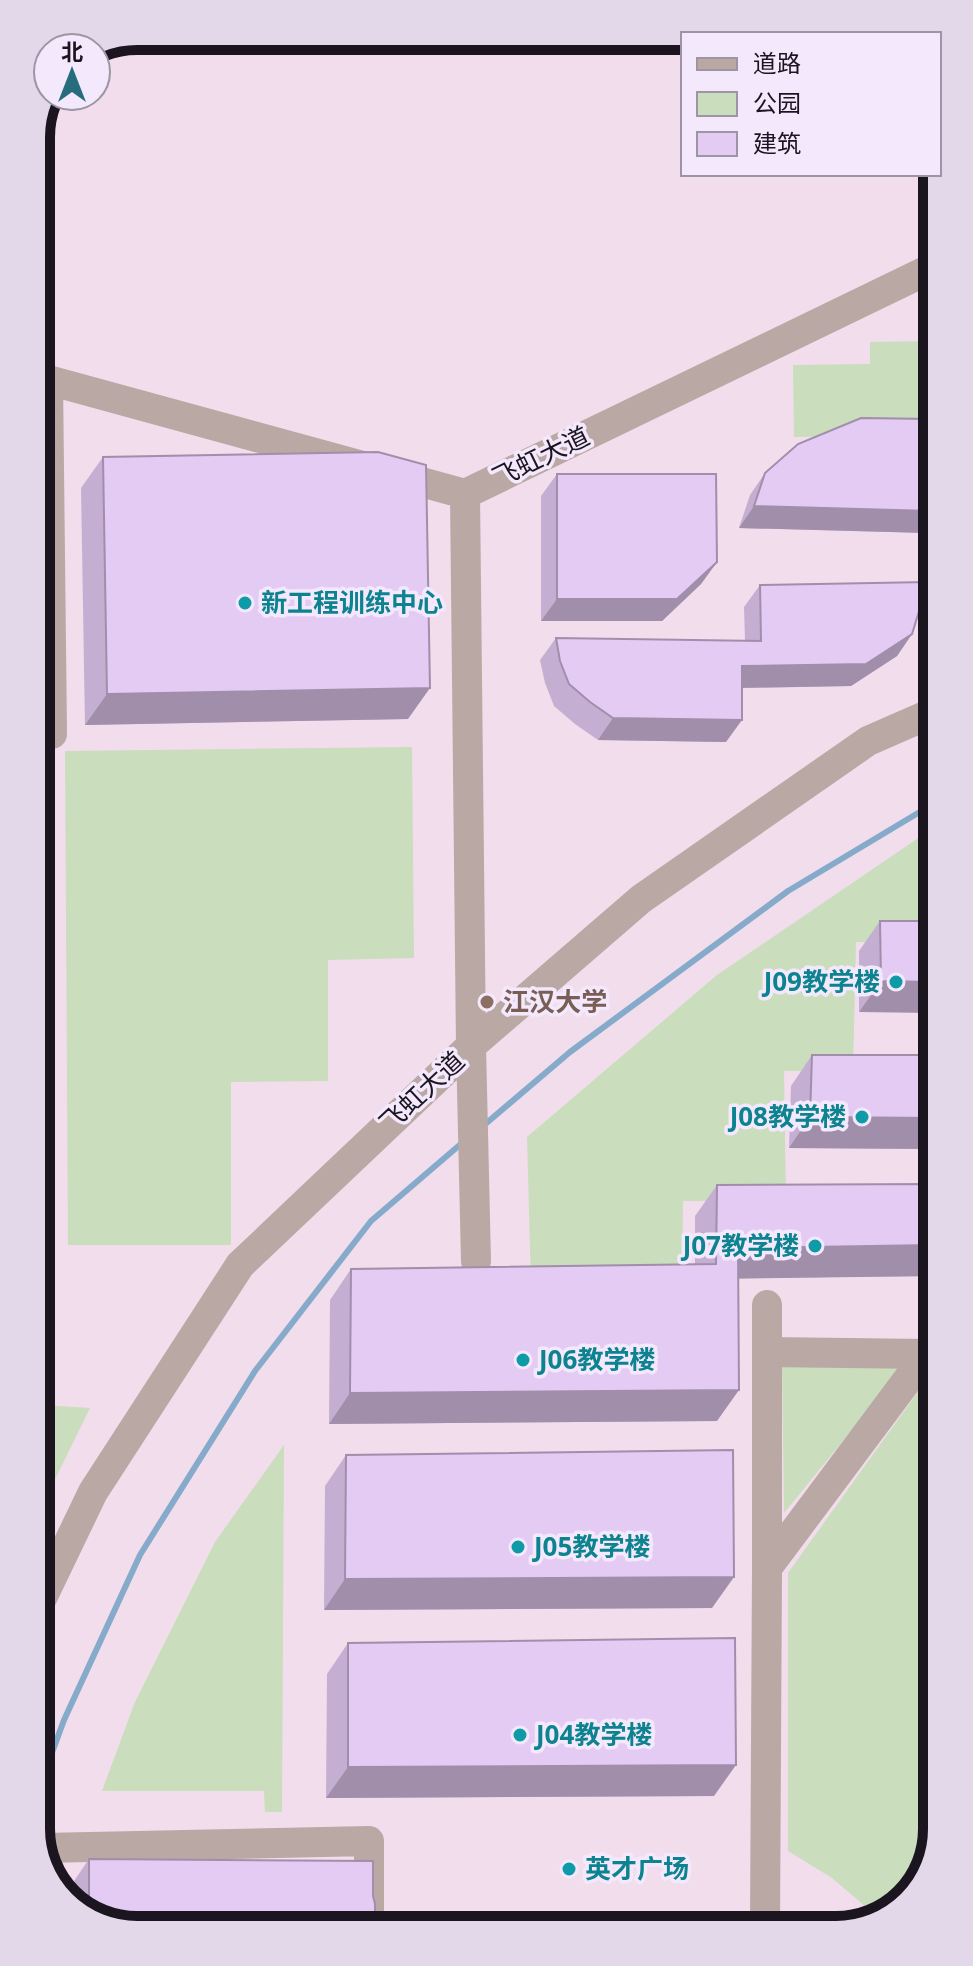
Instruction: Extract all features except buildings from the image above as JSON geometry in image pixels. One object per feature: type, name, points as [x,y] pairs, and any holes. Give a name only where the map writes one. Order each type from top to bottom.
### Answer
[{"type":"lane","name":"飞虹大道","points":[[50,381],[465,494],[923,272]]},
{"type":"lane","points":[[465,494],[476,1261]]},
{"type":"lane","points":[[50,655],[50,734]]},
{"type":"lane","name":"飞虹大道","points":[[50,1581],[93,1492],[240,1265],[471,1046],[641,899],[868,741],[923,717]]},
{"type":"lane","points":[[765,1916],[767,1305]]},
{"type":"lane","points":[[767,1352],[923,1349]]},
{"type":"lane","points":[[767,1568],[923,1358]]},
{"type":"lane","points":[[53,1848],[369,1841],[369,1916]]},
{"type":"shaded area","name":"江汉大学","points":[[137,50],[681,50],[681,176],[923,176],[923,1829],[918,1857],[908,1877],[889,1898],[869,1909],[836,1916],[132,1916],[109,1911],[89,1901],[68,1882],[57,1862],[50,1829],[50,132],[54,112],[112,112],[112,54]]},
{"type":"green space","points":[[923,341],[923,435],[794,437],[793,365],[870,364],[870,342]]},
{"type":"green space","points":[[412,747],[414,958],[328,960],[328,1081],[231,1082],[231,1245],[68,1245],[65,751]]},
{"type":"green space","points":[[923,835],[923,943],[856,942],[853,1071],[784,1071],[786,1201],[683,1201],[682,1286],[531,1285],[527,1137],[717,975]]},
{"type":"green space","points":[[782,1365],[905,1365],[784,1513]]},
{"type":"green space","points":[[923,1385],[922,1840],[908,1877],[889,1898],[869,1909],[832,1878],[788,1851],[788,1573]]},
{"type":"green space","points":[[50,1406],[90,1408],[50,1490]]},
{"type":"green space","points":[[284,1445],[282,1812],[265,1812],[264,1791],[102,1791],[135,1702],[215,1542]]},
{"type":"waterway","points":[[483,1126],[570,1052],[788,891],[923,810]]},
{"type":"waterway","points":[[50,1758],[64,1720],[140,1555],[255,1371],[371,1221],[462,1143]]},
{"type":"place","name":"新工程训练中心","points":[[245,603]]},
{"type":"place","name":"J09教学楼","points":[[896,982]]},
{"type":"place","name":"江汉大学","points":[[487,1002]]},
{"type":"place","name":"J08教学楼","points":[[862,1117]]},
{"type":"place","name":"J07教学楼","points":[[815,1246]]},
{"type":"place","name":"J06教学楼","points":[[523,1360]]},
{"type":"place","name":"J05教学楼","points":[[518,1547]]},
{"type":"place","name":"J04教学楼","points":[[520,1735]]},
{"type":"place","name":"英才广场","points":[[569,1869]]}]
